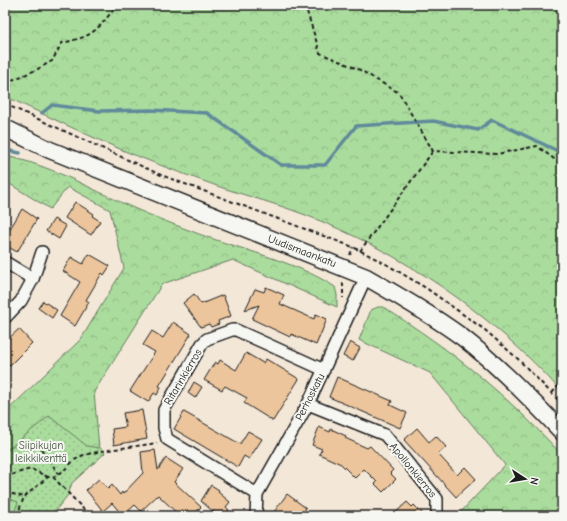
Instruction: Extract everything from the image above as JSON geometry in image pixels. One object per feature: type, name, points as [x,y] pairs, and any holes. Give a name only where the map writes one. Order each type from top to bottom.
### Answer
[{"type":"street","name":"Uudismaankatu","points":[[5,128],[63,156],[366,277],[412,303],[462,337],[502,372],[562,432]]},
{"type":"street","points":[[5,318],[21,301],[33,279],[42,252]]},
{"type":"street","points":[[5,262],[33,279]]},
{"type":"street","name":"Perhoskatu","points":[[256,516],[257,494],[308,404],[366,277]]},
{"type":"street","name":"Ritarinkierros","points":[[167,438],[164,428],[164,410],[202,344],[207,339],[236,330],[324,370]]},
{"type":"street","name":"Apollonkierros","points":[[308,404],[385,435],[437,499],[437,516]]},
{"type":"street","points":[[167,438],[257,494]]},
{"type":"path","points":[[5,83],[36,70],[52,61],[62,43],[83,38],[99,28],[117,5]]},
{"type":"path","points":[[305,5],[320,54],[360,70],[399,93],[433,151]]},
{"type":"path","points":[[433,151],[497,154],[537,146],[562,165]]},
{"type":"path","points":[[360,251],[433,151]]},
{"type":"path","points":[[551,393],[562,382]]},
{"type":"path","points":[[5,474],[10,475],[31,469],[48,477],[53,477],[82,456],[158,443],[167,438]]},
{"type":"path","points":[[37,443],[58,474]]},
{"type":"path","points":[[17,516],[24,497],[48,477]]},
{"type":"path","points":[[53,477],[90,516]]},
{"type":"path","points":[[5,492],[24,497]]},
{"type":"green space","points":[[5,5],[562,5],[562,392],[535,363],[506,336],[475,311],[410,266],[375,247],[340,229],[303,214],[211,184],[127,152],[5,96]]},
{"type":"green space","points":[[5,156],[37,165],[68,177],[137,209],[183,228],[302,269],[335,287],[337,307],[233,260],[162,284],[94,392],[99,448],[87,446],[49,416],[5,452],[5,413],[81,339],[124,268],[110,210],[68,187],[50,209],[5,181]]},
{"type":"green space","points":[[378,307],[383,307],[408,323],[478,375],[521,413],[562,455],[562,511],[557,516],[457,516],[505,465],[430,373],[359,340],[371,310]]},
{"type":"green space","name":"Siipikujan leikkikenttä","points":[[53,395],[105,453],[72,483],[68,495],[51,516],[5,516],[5,438]]},
{"type":"green space","points":[[5,497],[18,502],[13,516],[5,516]]},
{"type":"building","points":[[75,202],[94,214],[92,216],[100,221],[91,235],[65,218]]},
{"type":"building","points":[[22,209],[37,219],[17,252],[5,245],[5,237]]},
{"type":"building","points":[[54,219],[66,226],[59,239],[46,231]]},
{"type":"building","points":[[89,254],[110,266],[104,275],[102,273],[86,300],[89,302],[75,326],[60,316],[80,282],[63,271],[71,257],[83,264]]},
{"type":"building","points":[[266,287],[284,295],[280,304],[314,319],[316,314],[327,319],[316,345],[291,334],[290,337],[252,319],[259,305],[245,310],[255,289],[264,292]]},
{"type":"building","points":[[194,294],[201,304],[223,295],[231,316],[218,321],[219,324],[211,327],[209,324],[201,327],[183,303]]},
{"type":"building","points":[[43,301],[57,310],[52,318],[38,308]]},
{"type":"building","points":[[173,322],[191,334],[159,386],[161,387],[157,395],[154,393],[148,402],[130,391],[155,352],[143,345],[152,331],[163,338]]},
{"type":"building","points":[[19,329],[32,343],[5,370],[5,342]]},
{"type":"building","points":[[350,342],[360,348],[353,361],[343,356]]},
{"type":"building","points":[[246,353],[263,363],[266,359],[299,379],[273,421],[244,403],[247,398],[225,386],[222,390],[204,380],[215,362],[218,364],[220,360],[236,370]]},
{"type":"building","points":[[337,377],[392,401],[390,405],[407,413],[400,428],[329,397]]},
{"type":"building","points":[[194,382],[202,387],[195,398],[188,393]]},
{"type":"building","points":[[142,410],[147,439],[114,445],[112,429],[126,427],[123,413]]},
{"type":"building","points":[[184,412],[240,444],[248,431],[262,439],[249,459],[244,456],[238,467],[174,429]]},
{"type":"building","points":[[319,427],[330,432],[331,429],[346,436],[345,438],[367,448],[370,446],[393,470],[390,473],[396,479],[383,492],[375,484],[377,482],[364,469],[355,478],[341,464],[319,454],[322,449],[312,445]]},
{"type":"building","points":[[417,428],[429,442],[436,436],[446,447],[438,454],[457,475],[465,467],[476,479],[456,497],[404,440]]},
{"type":"building","points":[[155,450],[158,470],[166,458],[183,469],[174,482],[201,507],[192,516],[180,516],[158,495],[141,511],[135,505],[123,516],[112,503],[103,511],[86,490],[99,479],[108,489],[112,485],[120,495],[122,492],[123,494],[143,473],[141,452]]},
{"type":"building","points":[[211,485],[219,490],[218,492],[230,502],[226,507],[229,510],[224,516],[218,516],[201,501]]},
{"type":"building","points":[[287,494],[306,508],[301,516],[280,516],[274,512]]},
{"type":"building","points":[[407,502],[412,507],[414,505],[425,516],[392,516]]},
{"type":"waterway","points":[[42,113],[52,105],[99,111],[150,110],[207,113],[281,165],[325,165],[356,126],[433,121],[478,130],[492,120],[562,153]]},
{"type":"waterway","points":[[5,150],[20,153]]}]
